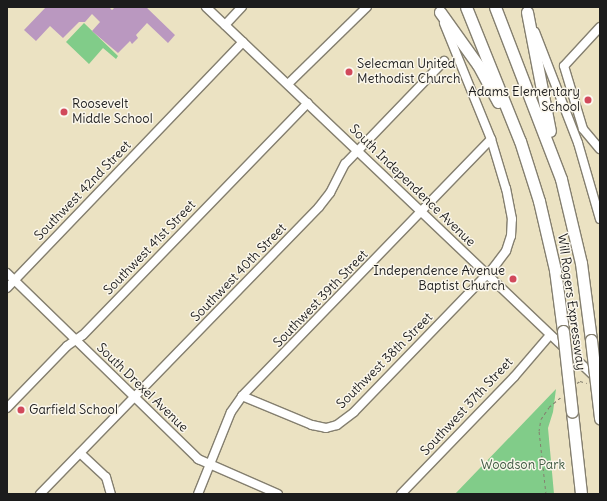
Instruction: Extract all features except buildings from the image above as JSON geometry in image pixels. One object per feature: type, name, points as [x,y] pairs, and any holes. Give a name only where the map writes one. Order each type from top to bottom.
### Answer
[{"type":"highway","name":"Will Rogers Expressway","points":[[466,7],[520,141],[549,240],[563,331],[581,494]]},
{"type":"highway","name":"Will Rogers Expressway","points":[[496,7],[554,158],[581,263],[600,418]]},
{"type":"highway","points":[[439,9],[478,65],[520,141]]},
{"type":"highway","points":[[526,10],[554,158]]},
{"type":"street","name":"South Independence Avenue","points":[[206,7],[358,150],[550,335],[597,383]]},
{"type":"street","points":[[225,24],[242,7]]},
{"type":"street","points":[[288,84],[367,7]]},
{"type":"street","name":"Southwest 38th Street","points":[[242,396],[312,425],[326,428],[337,424],[354,412],[501,259],[512,229],[511,206],[491,139],[439,9]]},
{"type":"street","points":[[526,10],[573,129],[600,219]]},
{"type":"street","points":[[600,27],[567,61],[564,73],[583,129],[600,149]]},
{"type":"street","name":"Southwest 42nd Street","points":[[7,288],[243,42]]},
{"type":"street","name":"Southwest 40th Street","points":[[40,494],[323,204],[339,171],[444,61]]},
{"type":"street","name":"Southwest 41st Street","points":[[7,408],[308,103]]},
{"type":"street","name":"Southwest 39th Street","points":[[198,494],[231,412],[242,396],[422,212],[491,139]]},
{"type":"street","name":"South Drexel Avenue","points":[[7,273],[195,456],[209,466],[278,494]]},
{"type":"street","name":"Southwest 37th Street","points":[[401,494],[514,377],[550,335]]},
{"type":"street","points":[[80,453],[106,477],[111,494]]},
{"type":"path","points":[[574,386],[580,381],[597,383]]},
{"type":"path","points":[[546,494],[539,431],[541,419],[549,407],[564,394]]},
{"type":"green space","points":[[84,23],[118,56],[116,59],[103,48],[89,64],[66,42]]},
{"type":"green space","name":"Woodson Park","points":[[556,389],[553,412],[548,428],[554,494],[455,494]]},
{"type":"place","name":"Selecman United Methodist Church","points":[[349,72]]},
{"type":"place","name":"Adams Elementary School","points":[[588,100]]},
{"type":"place","name":"Roosevelt Middle School","points":[[64,112]]},
{"type":"place","name":"Independence Avenue Baptist Church","points":[[513,279]]},
{"type":"place","name":"Garfield School","points":[[21,410]]}]
